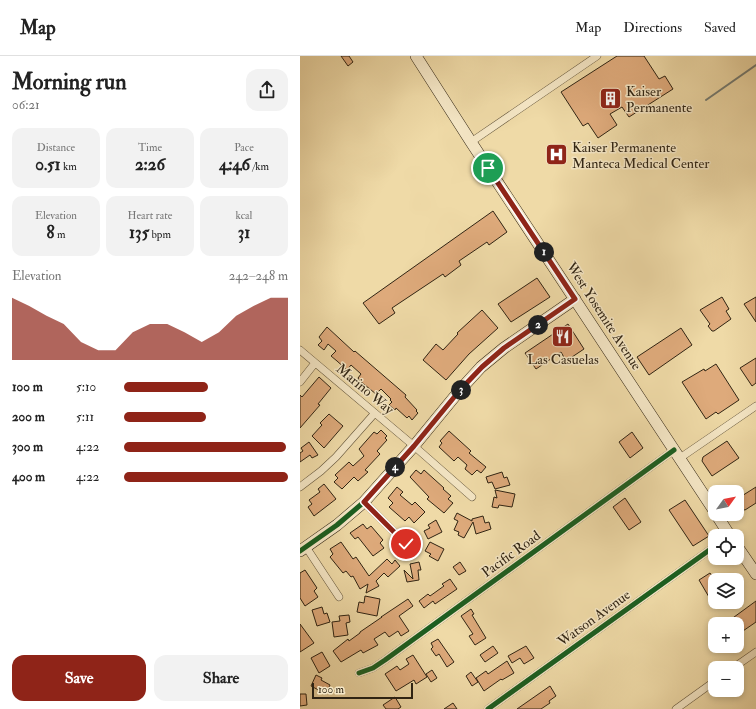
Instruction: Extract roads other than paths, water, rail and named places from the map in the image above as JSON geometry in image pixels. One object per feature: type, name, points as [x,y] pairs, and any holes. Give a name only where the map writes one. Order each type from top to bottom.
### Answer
[{"type":"main road","name":"West Yosemite Avenue","points":[[416,56],[471,142],[708,501]]},
{"type":"main road","points":[[303,549],[337,525],[364,502],[414,446],[460,390],[482,367],[504,348],[575,299]]},
{"type":"main road","points":[[744,556],[756,574]]},
{"type":"street","points":[[471,142],[597,56]]},
{"type":"street","name":"Marino Way","points":[[300,350],[472,497]]},
{"type":"street","points":[[300,382],[316,363]]},
{"type":"street","name":"Pacific Road","points":[[359,673],[373,668],[677,454],[756,406]]},
{"type":"street","points":[[300,487],[336,457],[374,414]]},
{"type":"street","points":[[364,502],[406,544]]},
{"type":"street","points":[[303,549],[339,597]]},
{"type":"street","name":"Watson Avenue","points":[[488,709],[708,551]]},
{"type":"street","points":[[743,661],[756,652]]},
{"type":"street","points":[[676,709],[708,686]]},
{"type":"waterway","points":[[706,100],[756,65]]},
{"type":"place","name":"Kaiser Permanente","points":[[611,99]]},
{"type":"place","name":"Kaiser Permanente Manteca Medical Center","points":[[556,155]]},
{"type":"place","name":"Las Casuelas","points":[[563,337]]}]
